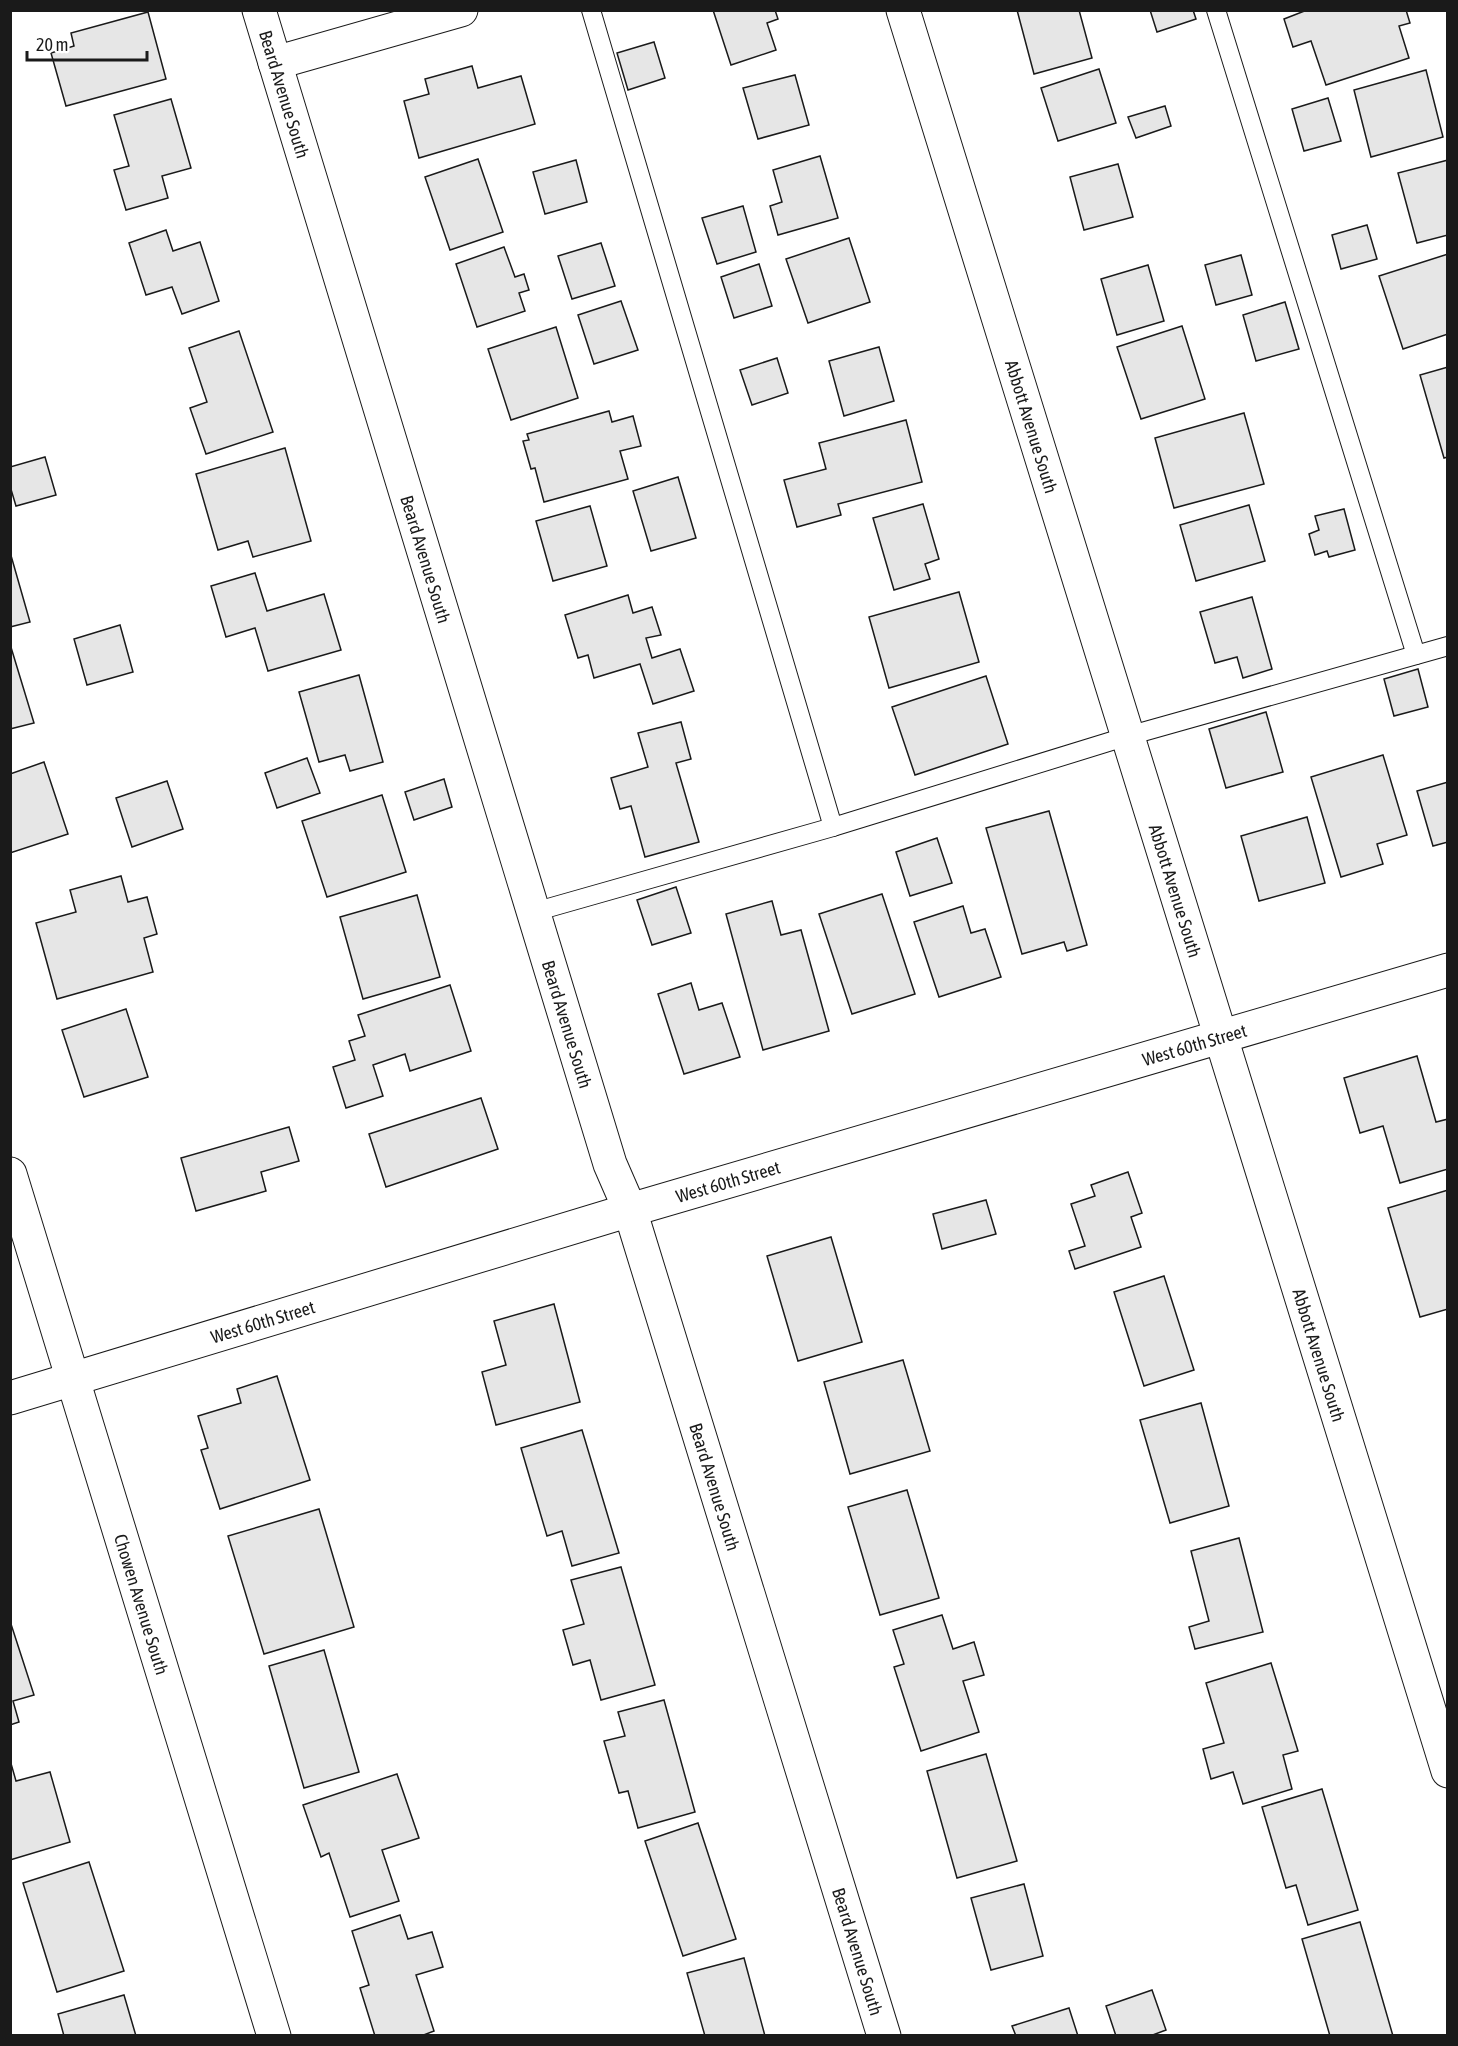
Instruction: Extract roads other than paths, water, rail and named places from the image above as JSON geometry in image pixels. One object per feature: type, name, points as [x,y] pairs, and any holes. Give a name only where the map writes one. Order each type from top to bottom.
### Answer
[{"type":"street","name":"Beard Avenue South","points":[[259,10],[610,1164],[630,1210],[884,2036]]},
{"type":"street","points":[[275,63],[461,10]]},
{"type":"street","name":"Abbott Avenue South","points":[[903,10],[1448,1771]]},
{"type":"street","name":"West 60th Street","points":[[10,1398],[630,1210],[1448,970]]},
{"type":"street","name":"Chowen Avenue South","points":[[10,1174],[274,2036]]},
{"type":"lane","points":[[591,10],[833,827]]},
{"type":"lane","points":[[1216,10],[1416,655]]},
{"type":"lane","points":[[534,912],[833,827],[1128,736],[1448,646]]}]
